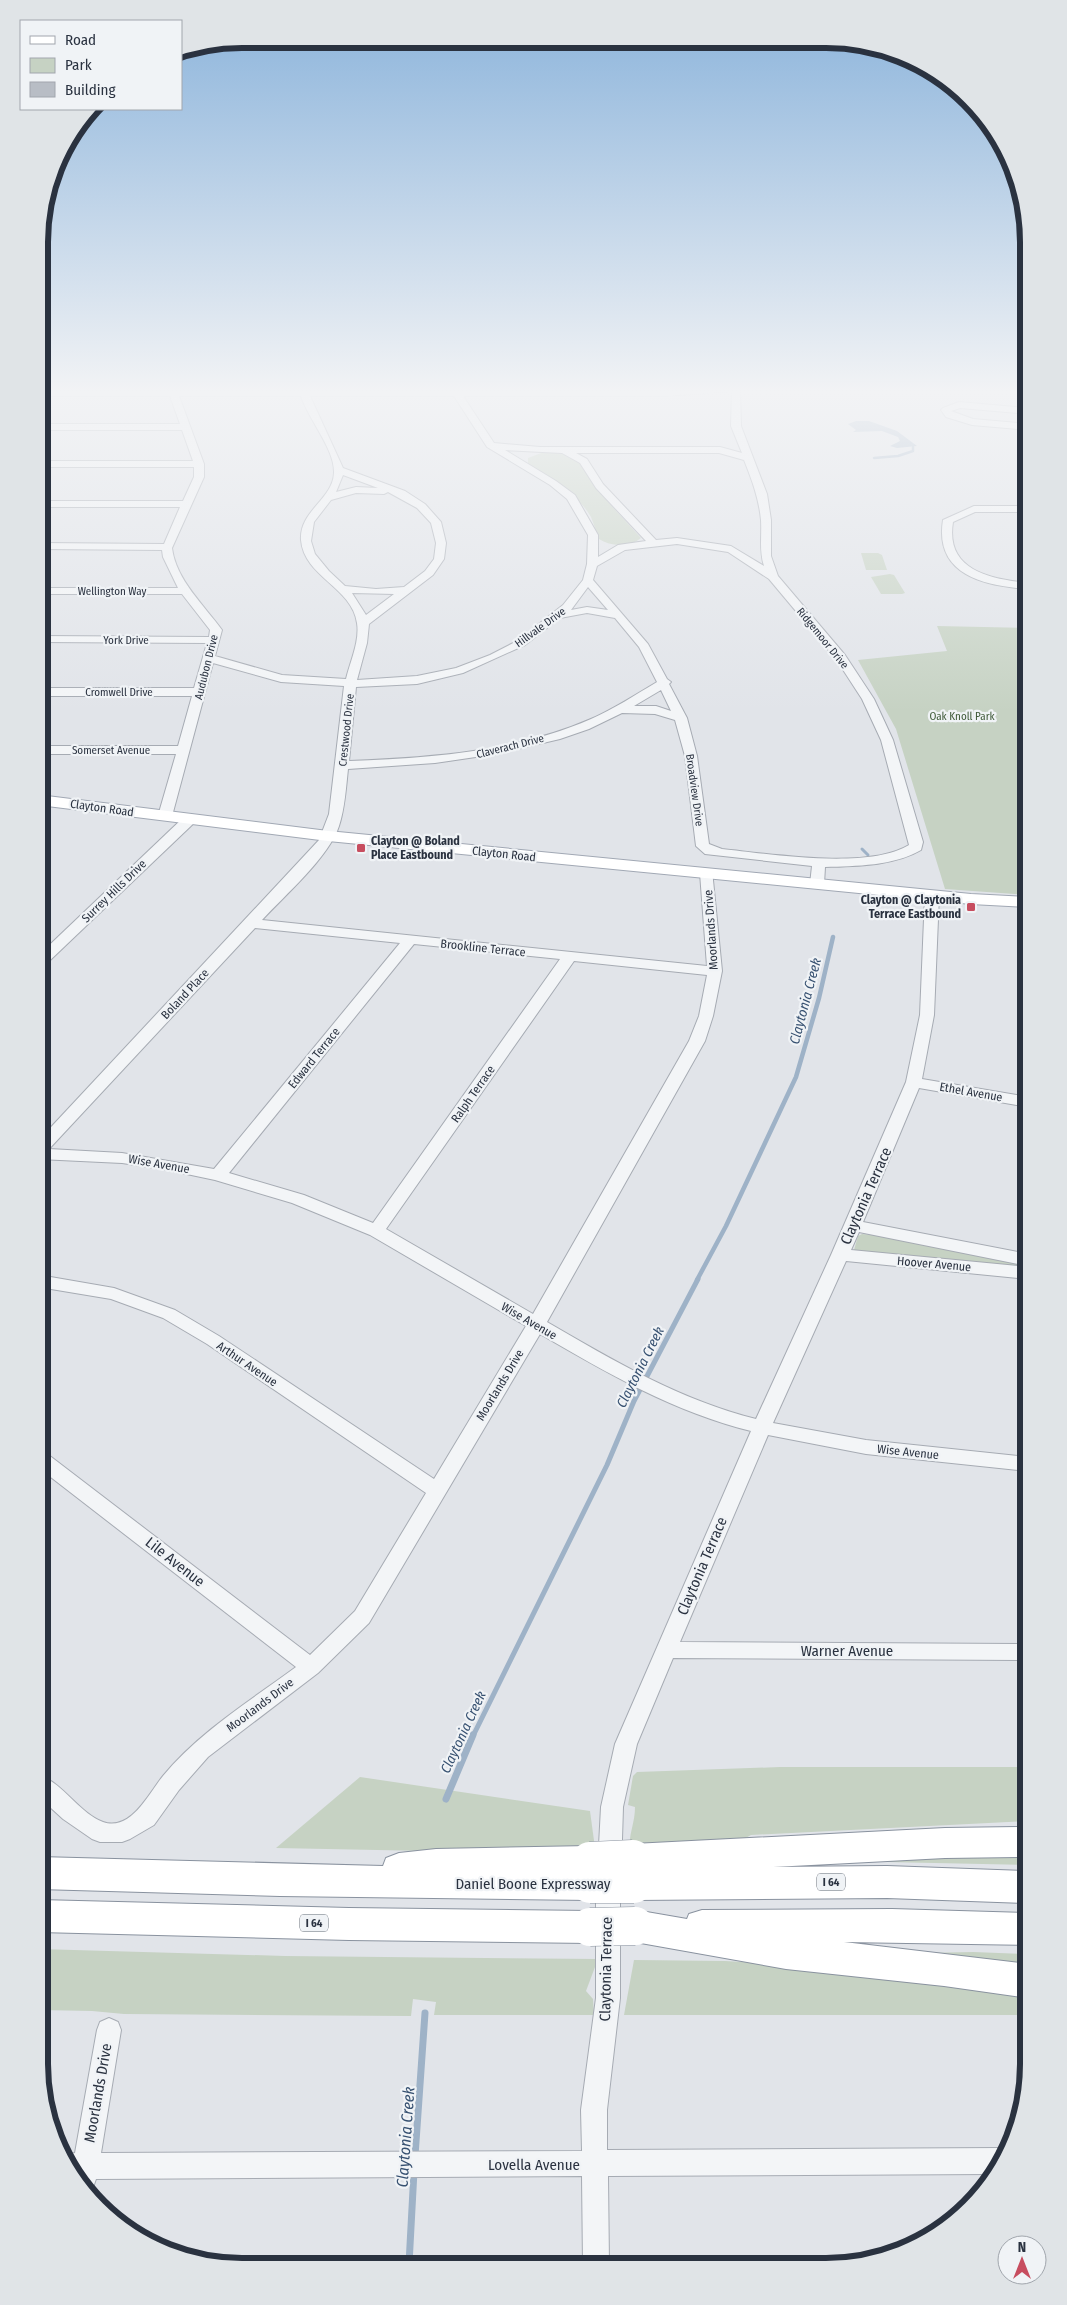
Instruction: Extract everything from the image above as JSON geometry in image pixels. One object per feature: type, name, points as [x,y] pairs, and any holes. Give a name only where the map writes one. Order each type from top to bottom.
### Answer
[{"type":"highway","points":[[634,1872],[945,1842],[1020,1842]]},
{"type":"highway","name":"Daniel Boone Expressway","points":[[48,1873],[280,1880],[634,1872],[1020,1887]]},
{"type":"highway","name":"I 64","points":[[48,1916],[349,1924],[590,1927],[892,1925],[1020,1929]]},
{"type":"highway","points":[[635,1926],[786,1952],[926,1966],[1020,1980]]},
{"type":"main road","name":"Clayton Road","points":[[48,801],[328,836],[971,899],[1020,902]]},
{"type":"main road","name":"Clayton Road","points":[[971,899],[1020,908]]},
{"type":"street","points":[[48,546],[166,547],[191,498]]},
{"type":"street","points":[[331,498],[326,499],[313,513],[306,528],[306,543],[310,558],[322,573],[343,589],[358,610],[363,623],[429,573],[439,559],[442,543],[436,522],[421,506],[407,498]]},
{"type":"street","name":"Hillvale Drive","points":[[208,658],[281,678],[351,684],[416,680],[459,671],[521,643],[559,615],[588,580],[592,564],[593,535],[571,498]]},
{"type":"street","points":[[611,498],[652,542]]},
{"type":"street","name":"Ridgemoor Drive","points":[[762,498],[765,507],[756,545],[766,556],[773,577],[841,657],[868,699],[887,740],[916,842],[916,847],[912,851],[894,856],[818,863]]},
{"type":"street","points":[[48,504],[188,504]]},
{"type":"street","points":[[1020,509],[974,509],[948,520],[945,530],[947,548],[954,560],[967,572],[991,581],[1020,585]]},
{"type":"street","points":[[592,540],[622,547]]},
{"type":"street","points":[[592,564],[622,547],[652,542],[677,541],[731,549],[756,545]]},
{"type":"street","name":"Audubon Drive","points":[[165,816],[213,640],[214,627],[185,591],[168,557],[166,547]]},
{"type":"street","points":[[731,549],[773,577]]},
{"type":"street","name":"Broadview Drive","points":[[588,580],[644,646],[665,682],[681,718],[691,756],[702,842],[706,849],[722,854],[818,863]]},
{"type":"street","points":[[343,589],[376,592],[407,590]]},
{"type":"street","name":"Wellington Way","points":[[48,591],[185,591]]},
{"type":"street","points":[[559,615],[587,610],[620,616]]},
{"type":"street","name":"Crestwood Drive","points":[[328,836],[333,825],[351,684],[363,623]]},
{"type":"street","name":"York Drive","points":[[48,640],[213,640]]},
{"type":"street","name":"Claverach Drive","points":[[342,765],[423,762],[461,758],[517,747],[586,725],[619,710],[665,682]]},
{"type":"street","name":"Cromwell Drive","points":[[48,692],[199,692]]},
{"type":"street","points":[[619,710],[656,710],[681,718]]},
{"type":"street","name":"Somerset Avenue","points":[[48,750],[184,750]]},
{"type":"street","name":"Surrey Hills Drive","points":[[48,954],[189,820]]},
{"type":"street","name":"Boland Place","points":[[48,1140],[308,862],[328,836]]},
{"type":"street","points":[[817,884],[818,863]]},
{"type":"street","name":"Moorlands Drive","points":[[48,1792],[71,1812],[100,1832],[122,1832],[146,1818],[171,1783],[200,1750],[311,1667],[362,1617],[536,1325],[696,1041],[706,1016],[715,971],[706,873]]},
{"type":"street","name":"Claytonia Terrace","points":[[596,2258],[594,2110],[608,1998],[608,1903],[612,1807],[626,1744],[762,1427],[840,1255],[914,1082],[927,1015],[932,895]]},
{"type":"street","name":"Brookline Terrace","points":[[251,923],[715,971]]},
{"type":"street","name":"Edward Terrace","points":[[218,1175],[410,940]]},
{"type":"street","name":"Ralph Terrace","points":[[376,1231],[570,957]]},
{"type":"street","name":"Ethel Avenue","points":[[914,1082],[1020,1101]]},
{"type":"street","name":"Wise Avenue","points":[[48,1154],[122,1158],[164,1164],[218,1175],[298,1199],[376,1231],[632,1379],[707,1411],[762,1427],[866,1448],[1020,1463]]},
{"type":"street","name":"Hoover Avenue","points":[[853,1225],[1020,1258]]},
{"type":"street","name":"Hoover Avenue","points":[[840,1255],[1020,1272]]},
{"type":"street","name":"Arthur Avenue","points":[[48,1283],[114,1294],[169,1314],[213,1340],[436,1490]]},
{"type":"street","name":"Lile Avenue","points":[[48,1465],[311,1667]]},
{"type":"street","name":"Warner Avenue","points":[[666,1650],[1020,1652]]},
{"type":"street","name":"Moorlands Drive","points":[[79,2169],[109,2030]]},
{"type":"street","name":"Lovella Avenue","points":[[82,2173],[381,2165],[992,2161]]},
{"type":"green space","points":[[575,498],[605,498],[641,538],[632,543],[621,545],[604,542],[599,539],[591,517]]},
{"type":"green space","points":[[861,553],[878,553],[882,555],[887,570],[866,570]]},
{"type":"green space","points":[[894,575],[905,593],[881,594],[871,577]]},
{"type":"green space","name":"Oak Knoll Park","points":[[937,626],[1020,628],[1020,894],[945,889],[896,729],[858,660],[947,651]]},
{"type":"green space","points":[[862,1234],[873,1235],[1020,1264],[1020,1268],[854,1250],[858,1236]]},
{"type":"green space","points":[[780,1767],[1020,1767],[1020,1821],[751,1835],[742,1840],[630,1846],[635,1807],[628,1805],[633,1776],[637,1772]]},
{"type":"green space","points":[[360,1777],[590,1811],[595,1848],[478,1852],[276,1848]]},
{"type":"green space","points":[[1020,1853],[1020,1865],[791,1860]]},
{"type":"green space","points":[[48,1949],[285,1956],[598,1959],[586,1991],[593,1999],[594,2015],[434,2015],[436,2002],[413,1999],[411,2016],[124,2014],[48,2010]]},
{"type":"green space","points":[[922,1953],[1020,1954],[1020,1969]]},
{"type":"green space","points":[[634,1960],[725,1961],[810,1966],[1020,1993],[1020,2015],[624,2015]]},
{"type":"waterway","points":[[862,849],[868,855]]},
{"type":"waterway","name":"Claytonia Creek","points":[[697,1280],[726,1226],[796,1077],[819,998],[833,937]]},
{"type":"waterway","name":"Claytonia Creek","points":[[473,1736],[607,1465],[634,1401],[698,1279]]},
{"type":"waterway","name":"Claytonia Creek","points":[[446,1799],[473,1735]]},
{"type":"waterway","name":"Claytonia Creek","points":[[415,2156],[425,2013]]},
{"type":"waterway","name":"Claytonia Creek","points":[[409,2258],[414,2171]]},
{"type":"place","name":"Clayton @ Boland Place Eastbound","points":[[361,848]]},
{"type":"place","name":"Clayton @ Claytonia Terrace Eastbound","points":[[971,907]]}]
